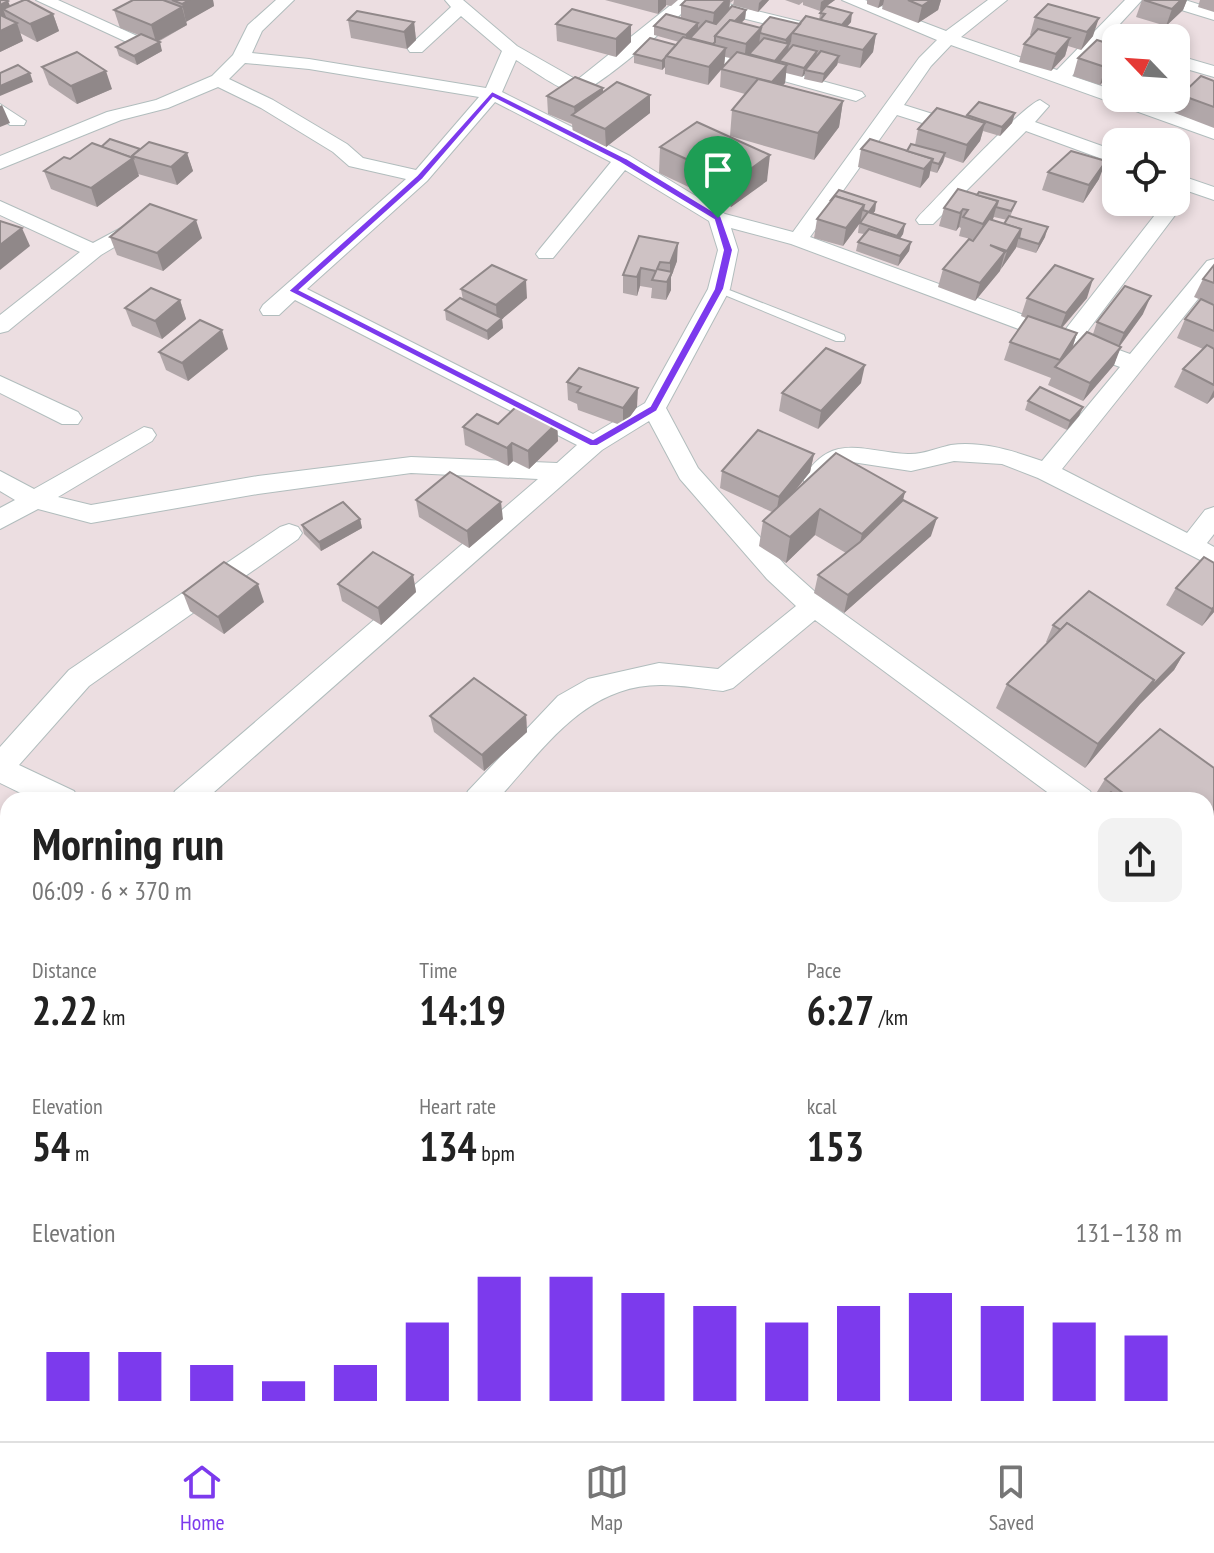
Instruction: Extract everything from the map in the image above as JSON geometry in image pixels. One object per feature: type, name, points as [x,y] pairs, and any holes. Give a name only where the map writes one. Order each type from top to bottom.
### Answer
[{"type":"street","points":[[0,163],[114,116],[162,104],[218,80],[241,57],[254,29],[286,0]]},
{"type":"street","points":[[416,48],[457,4],[511,50],[577,88],[611,67],[641,36],[690,0],[815,31]]},
{"type":"street","points":[[850,0],[1102,92]]},
{"type":"street","points":[[798,240],[925,62],[948,38],[999,0]]},
{"type":"street","points":[[1118,24],[1134,0]]},
{"type":"street","points":[[1168,0],[1214,15]]},
{"type":"street","points":[[55,2],[137,40]]},
{"type":"street","points":[[641,36],[856,96]]},
{"type":"street","points":[[1061,77],[1102,43]]},
{"type":"street","points":[[271,310],[420,177],[492,94],[511,50]]},
{"type":"street","points":[[241,57],[309,64],[492,94],[623,160],[718,218],[798,240],[1135,364]]},
{"type":"street","points":[[1190,64],[1214,72]]},
{"type":"street","points":[[218,80],[267,104],[340,148],[356,162],[420,177]]},
{"type":"street","points":[[926,220],[1040,106]]},
{"type":"street","points":[[892,107],[1002,142]]},
{"type":"street","points":[[0,110],[17,121]]},
{"type":"street","points":[[1156,112],[1214,133]]},
{"type":"street","points":[[1021,123],[1102,153]]},
{"type":"street","points":[[546,254],[623,160]]},
{"type":"street","points":[[1190,193],[1214,194]]},
{"type":"street","points":[[0,207],[94,251]]},
{"type":"street","points":[[0,326],[94,251],[165,212]]},
{"type":"street","points":[[1069,340],[1161,216]]},
{"type":"street","points":[[194,792],[594,444],[654,408],[719,289],[728,250],[718,218]]},
{"type":"street","points":[[1047,472],[1214,265]]},
{"type":"street","points":[[293,291],[594,444]]},
{"type":"street","points":[[0,384],[70,418]]},
{"type":"street","points":[[654,408],[689,473],[758,532],[776,572],[814,606],[1069,792]]},
{"type":"street","points":[[0,520],[144,435]]},
{"type":"street","points":[[797,500],[833,459],[852,454],[911,463],[954,453],[1004,456],[1047,472],[1202,552],[1214,516]]},
{"type":"street","points":[[0,480],[32,499],[91,514],[258,485],[411,465],[564,472]]},
{"type":"street","points":[[48,792],[0,768],[79,678],[289,533]]},
{"type":"street","points":[[486,792],[568,704],[598,687],[659,674],[723,680],[814,606]]},
{"type":"street","points":[[1035,766],[1037,792]]},
{"type":"lane","points":[[719,289],[840,338]]},
{"type":"building","points":[[24,0],[53,14],[30,24],[3,9]]},
{"type":"building","points":[[133,0],[163,0],[182,7],[151,25],[114,10]]},
{"type":"building","points":[[686,0],[726,0],[714,13],[681,5]]},
{"type":"building","points":[[908,0],[931,0],[922,6]]},
{"type":"building","points":[[1144,0],[1181,0],[1172,9]]},
{"type":"building","points":[[1048,4],[1099,18],[1087,32],[1035,17]]},
{"type":"building","points":[[732,6],[746,10],[735,21],[730,20],[715,36],[713,44],[690,38],[706,21],[716,24]]},
{"type":"building","points":[[826,6],[852,13],[842,25],[820,20],[825,14],[820,13]]},
{"type":"building","points":[[572,9],[631,25],[616,39],[556,24]]},
{"type":"building","points":[[357,11],[414,22],[404,32],[348,20]]},
{"type":"building","points":[[666,14],[698,23],[686,35],[654,26]]},
{"type":"building","points":[[0,15],[17,23],[0,31]]},
{"type":"building","points":[[806,16],[876,34],[863,50],[792,33]]},
{"type":"building","points":[[770,17],[800,24],[786,40],[760,33],[761,28],[756,32]]},
{"type":"building","points":[[730,20],[761,28],[746,44],[715,36]]},
{"type":"building","points":[[1038,29],[1070,38],[1056,54],[1024,44]]},
{"type":"building","points":[[141,34],[160,42],[134,56],[116,47]]},
{"type":"building","points":[[683,37],[726,48],[709,67],[666,56]]},
{"type":"building","points":[[650,38],[676,45],[662,61],[634,54]]},
{"type":"building","points":[[764,38],[789,44],[775,61],[749,54]]},
{"type":"building","points":[[1097,40],[1102,42],[1102,66],[1078,58]]},
{"type":"building","points":[[793,45],[817,51],[804,68],[779,61]]},
{"type":"building","points":[[821,51],[839,56],[824,74],[805,70]]},
{"type":"building","points":[[77,52],[106,71],[71,86],[42,67]]},
{"type":"building","points":[[737,52],[787,65],[772,82],[721,69]]},
{"type":"building","points":[[18,65],[30,73],[0,86],[0,73]]},
{"type":"building","points":[[1201,76],[1214,81],[1214,107],[1190,98],[1190,86]]},
{"type":"building","points":[[575,77],[603,88],[574,107],[547,96]]},
{"type":"building","points":[[758,79],[843,101],[818,133],[732,110]]},
{"type":"building","points":[[617,82],[650,95],[605,129],[572,115]]},
{"type":"building","points":[[979,102],[1015,113],[1002,127],[967,115]]},
{"type":"building","points":[[937,108],[985,123],[967,145],[918,129]]},
{"type":"building","points":[[697,122],[770,155],[734,181],[660,147]]},
{"type":"building","points":[[110,139],[140,149],[133,158],[101,147]]},
{"type":"building","points":[[870,139],[933,159],[924,169],[861,149]]},
{"type":"building","points":[[149,142],[187,153],[171,167],[132,156]]},
{"type":"building","points":[[92,143],[133,158],[91,188],[44,171],[64,157],[70,159]]},
{"type":"building","points":[[911,144],[945,153],[939,164],[907,151]]},
{"type":"building","points":[[1071,151],[1102,160],[1102,167],[1089,185],[1048,172]]},
{"type":"building","points":[[958,189],[998,201],[983,224],[963,217],[968,210],[963,209],[960,213],[944,208]]},
{"type":"building","points":[[839,190],[876,202],[869,212],[863,210],[864,205],[835,196],[831,200]]},
{"type":"building","points":[[979,192],[1016,202],[1011,211],[996,207],[998,201],[977,195]]},
{"type":"building","points":[[835,196],[864,205],[846,228],[817,219]]},
{"type":"building","points":[[150,204],[196,220],[157,253],[110,237]]},
{"type":"building","points":[[868,212],[905,224],[897,236],[860,223]]},
{"type":"building","points":[[1009,216],[1048,227],[1039,244],[1019,238],[1021,229],[1004,224]]},
{"type":"building","points":[[989,219],[1021,229],[1007,251],[990,245],[1005,252],[980,283],[943,269],[969,239],[973,241]]},
{"type":"building","points":[[0,221],[22,228],[0,245]]},
{"type":"building","points":[[869,229],[911,242],[900,256],[858,242]]},
{"type":"building","points":[[639,236],[678,243],[670,263],[660,262],[657,269],[672,272],[667,282],[652,280],[656,271],[641,268],[637,277],[623,275]]},
{"type":"building","points":[[492,265],[526,280],[496,305],[461,289]]},
{"type":"building","points":[[1055,265],[1093,279],[1066,313],[1027,298]]},
{"type":"building","points":[[1214,265],[1214,283],[1203,279]]},
{"type":"building","points":[[1125,286],[1151,296],[1124,333],[1097,322]]},
{"type":"building","points":[[151,288],[180,300],[155,321],[125,308]]},
{"type":"building","points":[[460,298],[502,318],[487,331],[445,310]]},
{"type":"building","points":[[1201,299],[1214,305],[1214,331],[1185,319]]},
{"type":"building","points":[[1028,316],[1077,333],[1060,360],[1010,342]]},
{"type":"building","points":[[200,320],[222,330],[182,363],[159,352]]},
{"type":"building","points":[[1087,332],[1121,347],[1090,383],[1055,367]]},
{"type":"building","points":[[1207,345],[1214,349],[1214,385],[1183,369]]},
{"type":"building","points":[[826,348],[865,365],[821,411],[782,393]]},
{"type":"building","points":[[579,368],[638,388],[623,408],[577,392],[581,387],[567,382]]},
{"type":"building","points":[[1040,387],[1083,407],[1070,421],[1028,401]]},
{"type":"building","points":[[518,405],[557,423],[528,451],[512,443],[507,448],[463,427],[477,414],[498,424]]},
{"type":"building","points":[[758,430],[814,454],[779,497],[722,471]]},
{"type":"building","points":[[836,453],[905,492],[862,534],[820,509],[790,537],[763,521]]},
{"type":"building","points":[[450,472],[501,502],[467,531],[416,500]]},
{"type":"building","points":[[903,500],[937,518],[848,595],[818,575],[860,542]]},
{"type":"building","points":[[343,502],[360,519],[319,542],[302,525]]},
{"type":"building","points":[[373,552],[413,575],[378,608],[338,584]]},
{"type":"building","points":[[1204,557],[1214,563],[1212,609],[1176,588]]},
{"type":"building","points":[[224,562],[258,584],[218,617],[183,593]]},
{"type":"building","points":[[1089,591],[1184,653],[1150,688],[1154,680],[1067,623],[1061,630],[1053,625]]},
{"type":"building","points":[[1067,623],[1154,680],[1098,744],[1007,684]]},
{"type":"building","points":[[474,678],[526,715],[482,755],[430,716]]},
{"type":"building","points":[[1160,729],[1214,768],[1214,792],[1122,792],[1105,779]]},
{"type":"route","points":[[492,94],[623,160],[718,218],[728,250],[719,289],[654,408],[594,444],[293,291],[420,177],[492,94]]}]
